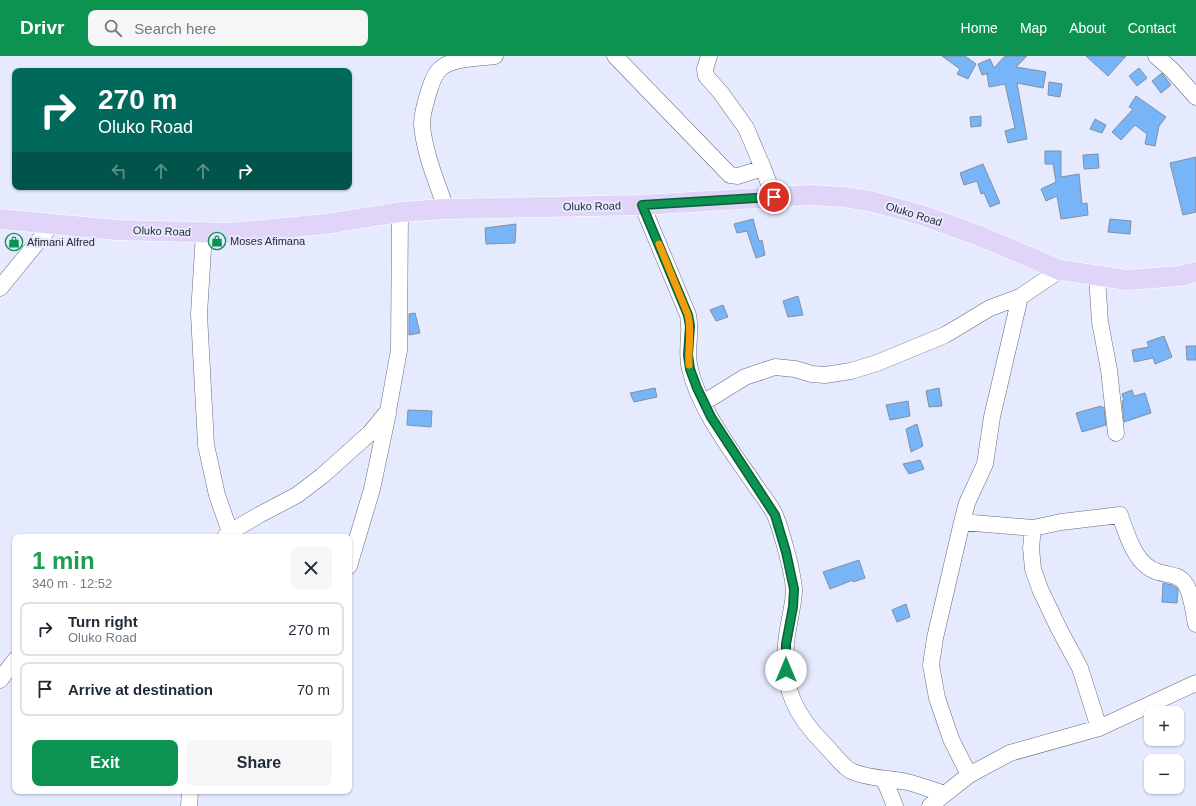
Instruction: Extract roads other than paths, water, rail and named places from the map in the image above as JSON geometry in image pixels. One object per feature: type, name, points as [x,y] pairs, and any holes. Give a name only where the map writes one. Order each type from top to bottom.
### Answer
[{"type":"main road","name":"Oluko Road","points":[[0,219],[116,230],[204,233],[326,224],[400,212],[446,209],[642,205],[810,195],[844,197],[870,201],[921,215],[980,236],[1060,270],[1097,277],[1127,280],[1180,276],[1196,272]]},
{"type":"street","points":[[446,209],[429,159],[422,123],[425,103],[431,84],[439,69],[454,62],[495,56]]},
{"type":"street","points":[[615,56],[730,174],[738,176],[763,168]]},
{"type":"street","points":[[709,56],[705,69],[706,76],[746,128],[757,151],[774,197]]},
{"type":"street","points":[[1156,56],[1172,70],[1196,97]]},
{"type":"street","points":[[642,205],[688,315],[690,326],[688,355],[690,369],[703,403],[727,443],[775,515],[786,552],[794,589],[793,607],[786,644],[786,670],[789,693],[796,710],[816,736],[850,770],[868,776],[907,782],[945,794]]},
{"type":"street","points":[[352,556],[372,489],[399,350],[400,212]]},
{"type":"street","points":[[0,288],[53,223]]},
{"type":"street","points":[[204,233],[199,314],[206,445],[217,495],[228,534],[297,495],[322,476],[370,433],[388,411]]},
{"type":"street","points":[[703,403],[745,377],[775,367],[825,375],[850,371],[877,362],[945,335],[990,308],[1020,297],[1060,270]]},
{"type":"street","points":[[1097,277],[1100,322],[1110,376],[1116,433]]},
{"type":"street","points":[[969,775],[951,739],[937,698],[931,665],[935,638],[967,503],[985,464],[992,416],[1020,297]]},
{"type":"street","points":[[962,522],[1033,528],[1061,522],[1120,515],[1127,534],[1139,558],[1148,568],[1159,573],[1177,576],[1184,582],[1189,593],[1196,624]]},
{"type":"street","points":[[1033,528],[1031,548],[1033,569],[1040,589],[1058,629],[1080,668],[1099,728]]},
{"type":"street","points":[[0,680],[12,664]]},
{"type":"street","points":[[930,806],[969,775],[1010,753],[1099,728],[1196,683]]},
{"type":"street","points":[[884,779],[895,806]]},
{"type":"street","points":[[189,806],[190,794]]},
{"type":"place","name":"Moses Afimana","points":[[217,241]]},
{"type":"place","name":"Afimani Alfred","points":[[14,242]]}]
